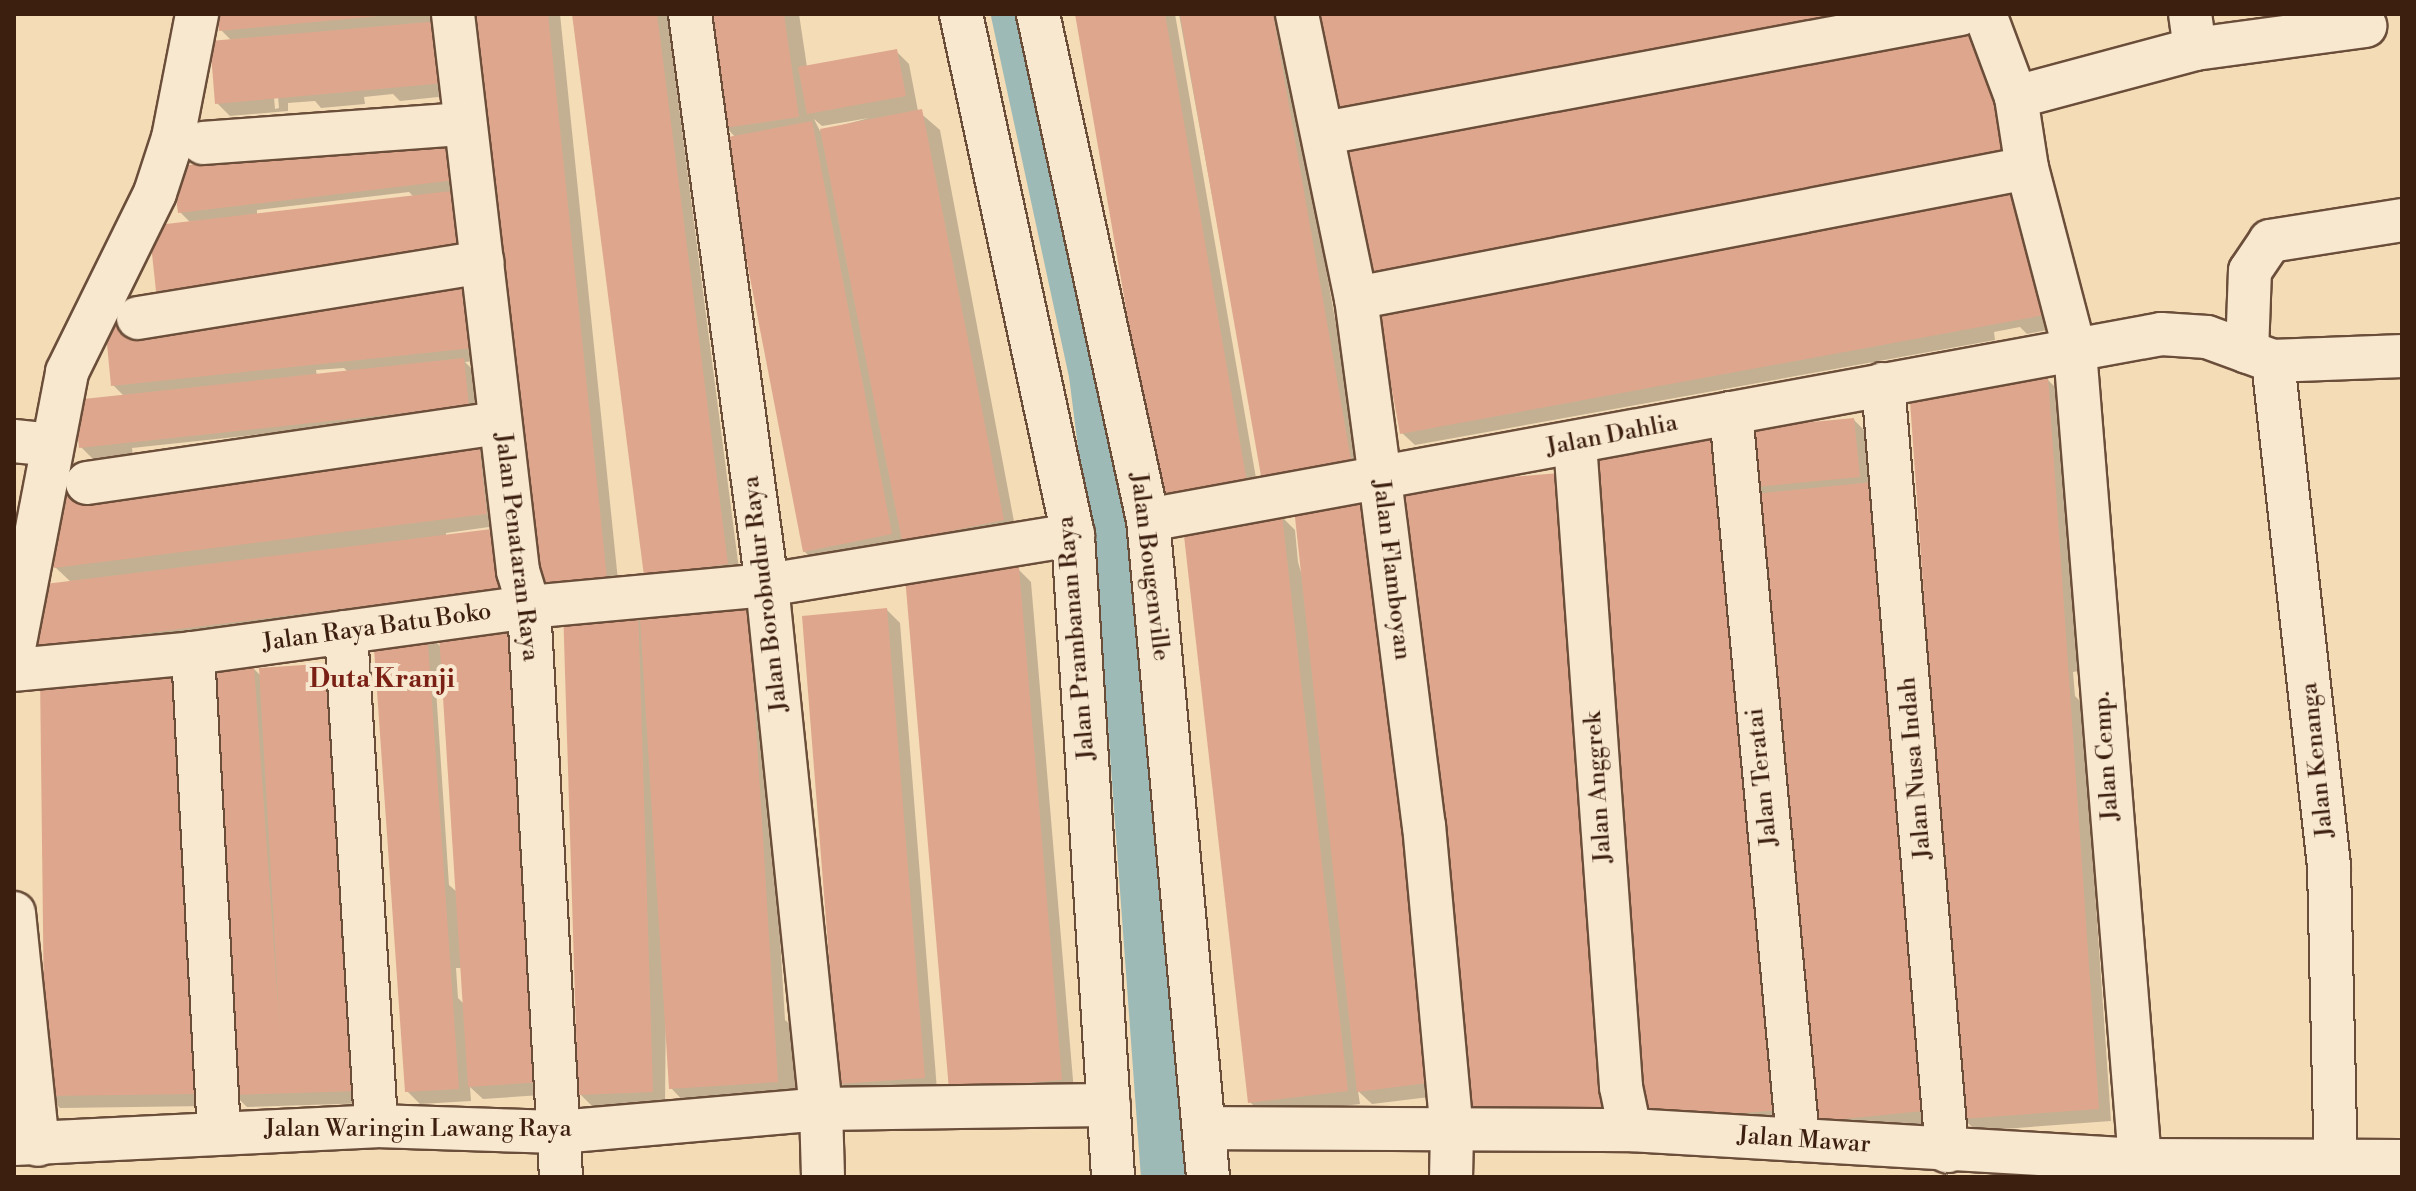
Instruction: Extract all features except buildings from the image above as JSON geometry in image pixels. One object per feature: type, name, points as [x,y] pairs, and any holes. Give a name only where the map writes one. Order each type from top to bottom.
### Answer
[{"type":"street","points":[[14,648],[33,443],[155,193],[173,138],[197,14]]},
{"type":"street","name":"Jalan Penataran Raya","points":[[453,14],[463,124],[518,571],[529,607],[561,1177]]},
{"type":"street","name":"Jalan Borobudur Raya","points":[[690,14],[767,585],[821,1109],[823,1177]]},
{"type":"street","name":"Jalan Prambanan Raya","points":[[961,14],[1073,535],[1113,1177]]},
{"type":"street","name":"Jalan Bougenville","points":[[1038,14],[1148,520],[1206,1128],[1208,1177]]},
{"type":"street","name":"Jalan Flamboyan","points":[[1297,14],[1325,133],[1356,298],[1380,479],[1424,825],[1452,1131],[1451,1177]]},
{"type":"street","points":[[1325,133],[1960,14]]},
{"type":"street","name":"Jalan Cemp.","points":[[1985,14],[2016,97],[2027,168],[2075,351],[2138,1168]]},
{"type":"street","points":[[2016,97],[2193,32],[2365,26]]},
{"type":"street","points":[[203,143],[463,124]]},
{"type":"street","points":[[1356,298],[2027,168]]},
{"type":"street","name":"Jalan Kenanga","points":[[2335,1169],[2329,866],[2250,271],[2270,241],[2402,220]]},
{"type":"street","points":[[138,318],[482,262]]},
{"type":"street","name":"Jalan Dahlia","points":[[1148,520],[2161,334],[2207,337],[2260,357]]},
{"type":"street","points":[[2260,357],[2402,356]]},
{"type":"street","name":"Jalan Nusa Indah","points":[[1883,384],[1947,1151]]},
{"type":"street","name":"Jalan Teratai","points":[[1731,413],[1731,461],[1798,1140]]},
{"type":"street","points":[[87,483],[500,423]]},
{"type":"street","name":"Jalan Anggrek","points":[[1575,443],[1621,1087],[1630,1130]]},
{"type":"street","name":"Jalan Raya Batu Boko","points":[[14,670],[193,653],[529,607],[767,585],[1073,535]]},
{"type":"street","points":[[346,632],[376,1126]]},
{"type":"street","points":[[193,653],[219,1133]]},
{"type":"street","points":[[14,913],[26,1145]]},
{"type":"street","name":"Jalan Waringin Lawang Raya","points":[[26,1145],[376,1126],[559,1132],[821,1109],[1109,1105]]},
{"type":"street","name":"Jalan Mawar","points":[[1206,1128],[1630,1130],[1947,1151],[2138,1168],[2335,1169],[2402,1161]]},
{"type":"waterway","points":[[1013,14],[1091,375],[1123,630],[1163,1177]]},
{"type":"district","name":"Duta Kranji","points":[[382,680]]}]
